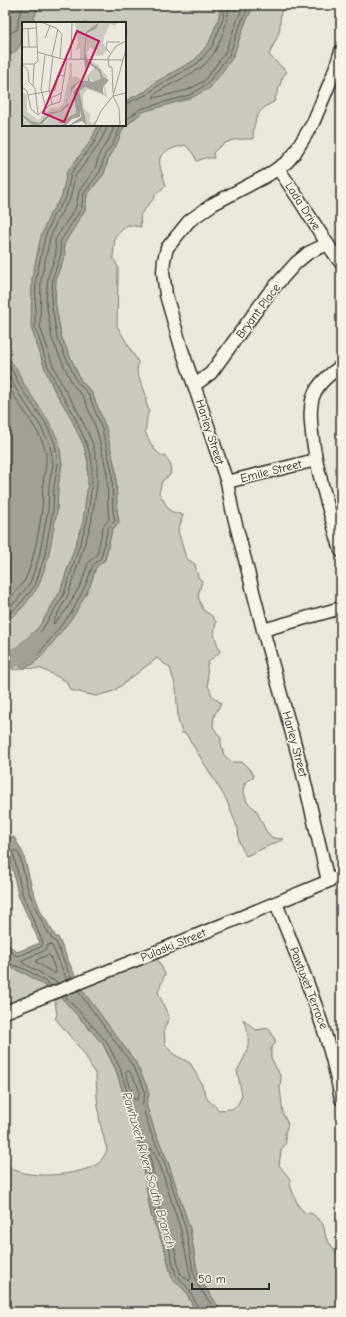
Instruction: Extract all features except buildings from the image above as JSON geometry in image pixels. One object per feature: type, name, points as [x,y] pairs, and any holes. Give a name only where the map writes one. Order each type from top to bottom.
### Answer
[{"type":"street","name":"Harley Street","points":[[328,881],[301,766],[263,630],[232,509],[227,482],[195,385],[181,348],[164,284],[164,260],[167,248],[189,221],[199,213],[278,169],[294,154],[303,141],[337,78],[341,51]]},
{"type":"street","name":"Lada Drive","points":[[278,169],[341,263]]},
{"type":"street","name":"Bryant Place","points":[[195,385],[212,373],[268,294],[296,263],[308,253],[327,244]]},
{"type":"street","points":[[341,366],[332,372],[317,388],[310,409],[316,460],[341,551]]},
{"type":"street","name":"Emile Street","points":[[227,482],[316,460]]},
{"type":"street","points":[[263,630],[341,608]]},
{"type":"street","name":"Pulaski Street","points":[[5,1012],[46,997],[341,876]]},
{"type":"street","name":"Pawtuxet Terrace","points":[[276,903],[321,1019],[330,1049],[341,1099]]},
{"type":"shaded area","points":[[39,5],[220,5],[219,18],[209,43],[195,60],[154,83],[146,91],[126,101],[126,22],[32,22]]},
{"type":"shaded area","points":[[254,5],[286,5],[281,14],[279,32],[269,55],[287,72],[283,76],[274,102],[263,108],[257,116],[254,126],[253,139],[227,142],[213,153],[214,158],[205,158],[197,161],[192,152],[185,145],[167,151],[163,154],[160,158],[160,163],[166,186],[155,194],[155,197],[140,215],[141,227],[128,225],[115,236],[113,257],[118,267],[117,326],[138,362],[137,372],[146,395],[146,403],[149,411],[147,415],[145,432],[153,448],[159,454],[166,457],[171,466],[170,475],[162,481],[159,493],[170,511],[183,515],[178,531],[186,558],[195,564],[198,577],[202,581],[198,596],[203,610],[212,616],[216,622],[214,634],[220,652],[209,661],[207,665],[208,685],[212,696],[221,703],[214,716],[213,727],[221,738],[224,755],[232,762],[242,762],[254,776],[245,783],[243,790],[247,802],[256,810],[266,831],[273,838],[284,839],[246,856],[239,842],[238,829],[226,799],[186,734],[182,733],[178,720],[176,688],[170,668],[157,658],[114,691],[96,696],[70,690],[66,681],[42,669],[23,668],[33,664],[90,586],[96,567],[105,560],[112,530],[119,522],[117,510],[116,472],[106,428],[92,393],[80,379],[61,336],[55,301],[56,278],[65,255],[64,244],[85,210],[87,195],[104,174],[109,156],[116,146],[123,129],[142,112],[191,98],[246,21]]},
{"type":"shaded area","points":[[22,43],[22,126],[98,126],[91,141],[67,172],[62,196],[50,214],[31,327],[54,390],[69,414],[84,446],[88,462],[88,484],[83,522],[60,592],[39,627],[16,648],[17,661],[22,669],[13,670],[9,655],[5,653],[5,623],[24,606],[57,511],[58,486],[62,464],[16,368],[5,354],[5,58]]},
{"type":"shaded area","points":[[155,954],[165,974],[158,992],[169,1018],[164,1029],[165,1044],[173,1054],[190,1063],[208,1100],[219,1110],[232,1109],[238,1104],[242,1095],[237,1071],[247,1051],[248,1045],[248,1033],[243,1019],[256,1030],[269,1028],[276,1042],[271,1049],[271,1058],[281,1077],[280,1088],[283,1114],[288,1124],[285,1133],[286,1142],[281,1151],[279,1165],[290,1179],[291,1188],[298,1205],[304,1212],[313,1214],[323,1224],[326,1238],[341,1259],[341,1312],[221,1312],[202,1283],[197,1270],[190,1229],[168,1162],[155,1132],[146,1104],[149,1094],[80,987]]},
{"type":"shaded area","points":[[5,965],[26,974],[58,994],[103,1044],[116,1070],[139,1145],[151,1215],[165,1250],[172,1278],[186,1292],[196,1312],[5,1312],[5,1163],[13,1169],[23,1173],[37,1175],[65,1174],[90,1168],[99,1163],[107,1150],[100,1123],[96,1076],[84,1053],[55,1018],[57,1015],[54,995],[18,1008],[5,1001]]},
{"type":"water","points":[[5,5],[39,5],[32,22],[22,22],[22,40],[19,48],[5,58]]},
{"type":"water","points":[[220,5],[254,5],[246,21],[233,57],[210,88],[191,98],[142,112],[126,125],[126,101],[146,91],[154,83],[195,60],[209,43],[219,18]]},
{"type":"water","points":[[98,126],[125,126],[123,128],[116,146],[109,156],[104,174],[87,195],[85,210],[64,244],[65,255],[56,278],[55,301],[61,336],[80,379],[92,393],[106,428],[116,472],[117,510],[119,522],[112,530],[105,560],[96,567],[90,586],[75,614],[43,655],[33,664],[22,669],[17,661],[16,648],[39,627],[60,592],[83,522],[88,484],[88,462],[84,446],[69,414],[54,389],[44,366],[31,327],[32,278],[41,236],[50,214],[62,196],[67,172],[91,141]]},
{"type":"water","points":[[5,354],[16,368],[25,386],[48,420],[59,442],[62,464],[58,486],[57,511],[48,559],[38,587],[24,606],[5,623]]},
{"type":"water","name":"Pawtuxet River South Branch","points":[[14,837],[23,853],[32,888],[41,912],[56,937],[58,937],[80,987],[135,1061],[146,1084],[149,1094],[146,1104],[155,1132],[168,1162],[190,1229],[197,1270],[202,1283],[221,1312],[196,1312],[186,1292],[172,1278],[165,1250],[151,1215],[139,1145],[116,1070],[103,1044],[58,994],[26,974],[5,965],[5,942],[17,952],[40,943],[18,895],[6,838]]},
{"type":"waterway","points":[[5,662],[28,651],[36,641]]}]
